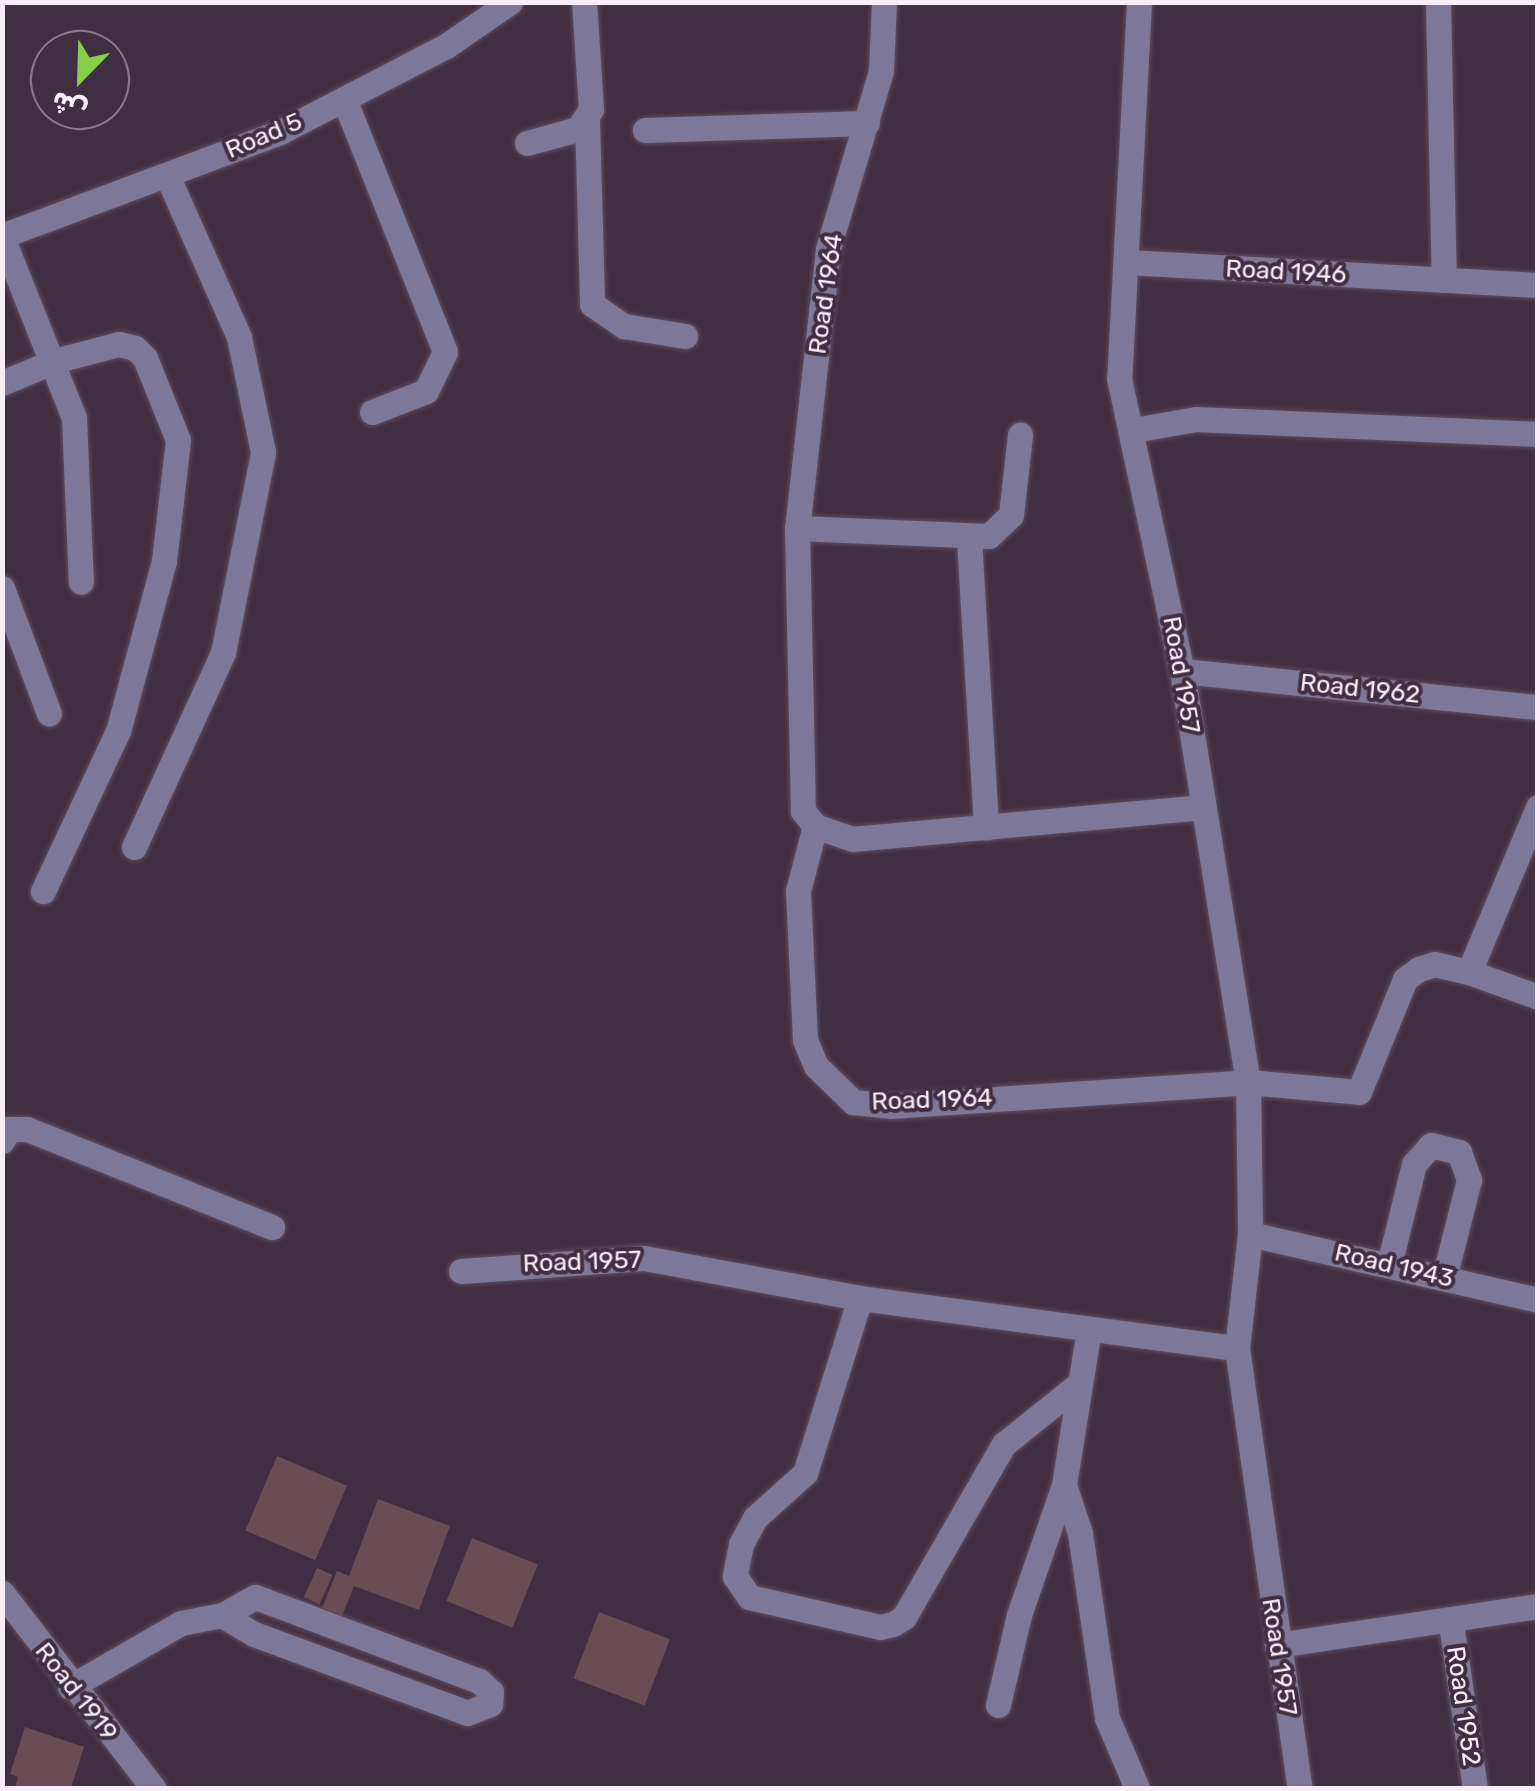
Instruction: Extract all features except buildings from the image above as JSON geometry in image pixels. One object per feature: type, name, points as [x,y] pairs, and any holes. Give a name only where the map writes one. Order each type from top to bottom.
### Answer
[{"type":"street","name":"Road 5","points":[[2,237],[280,132],[446,46],[510,2]]},
{"type":"street","points":[[584,2],[592,97],[587,120],[592,304],[624,326],[684,336]]},
{"type":"street","name":"Road 1964","points":[[884,2],[881,71],[828,250],[797,528],[798,793],[815,826],[798,891],[806,1040],[816,1066],[853,1102],[890,1106],[1248,1082],[1359,1092],[1404,979],[1434,964],[1470,972]]},
{"type":"street","name":"Road 1957","points":[[1140,2],[1118,364],[1182,671],[1248,1082],[1250,1234],[1237,1348],[1300,1788]]},
{"type":"street","points":[[1438,2],[1444,280]]},
{"type":"street","points":[[344,99],[445,352],[426,391],[372,412]]},
{"type":"street","points":[[526,143],[567,134],[587,120]]},
{"type":"street","points":[[646,130],[867,123]]},
{"type":"street","points":[[134,848],[223,653],[263,452],[240,337],[167,174]]},
{"type":"street","points":[[2,237],[54,361],[78,434],[81,582]]},
{"type":"street","name":"Road 1946","points":[[1127,262],[1538,285]]},
{"type":"street","points":[[2,383],[54,361],[119,344],[134,348],[145,358],[178,440],[178,468],[164,561],[118,731],[43,890]]},
{"type":"street","points":[[1133,430],[1196,419],[1538,434]]},
{"type":"street","points":[[797,528],[969,539],[989,536],[1011,515],[1020,435]]},
{"type":"street","points":[[969,539],[986,828]]},
{"type":"street","points":[[2,588],[49,714]]},
{"type":"street","name":"Road 1962","points":[[1182,671],[1538,708]]},
{"type":"street","points":[[815,826],[852,838],[1204,806]]},
{"type":"street","points":[[1538,807],[1470,972],[1538,997]]},
{"type":"street","points":[[2,1141],[9,1129],[28,1128],[272,1227]]},
{"type":"street","points":[[1389,1265],[1414,1164],[1431,1145],[1459,1152],[1469,1180],[1444,1278]]},
{"type":"street","name":"Road 1943","points":[[1250,1234],[1538,1300]]},
{"type":"street","name":"Road 1957","points":[[461,1271],[644,1258],[860,1298],[1237,1348]]},
{"type":"street","points":[[860,1298],[805,1473],[755,1518],[741,1544],[735,1576],[749,1598],[880,1627],[894,1624],[904,1617],[1004,1444],[1079,1384]]},
{"type":"street","points":[[998,1705],[1019,1614],[1064,1484],[1079,1420],[1079,1384],[1090,1329]]},
{"type":"street","points":[[1064,1484],[1080,1532],[1107,1718],[1137,1788]]},
{"type":"street","name":"Road 1919","points":[[2,1593],[70,1687],[152,1788]]},
{"type":"street","points":[[70,1687],[181,1622],[222,1615],[255,1598],[478,1681],[491,1692],[490,1704],[467,1713],[254,1634],[222,1615]]},
{"type":"street","name":"Road 1952","points":[[1277,1645],[1450,1624],[1538,1606]]},
{"type":"street","name":"Road 1952","points":[[1450,1624],[1475,1788]]}]
